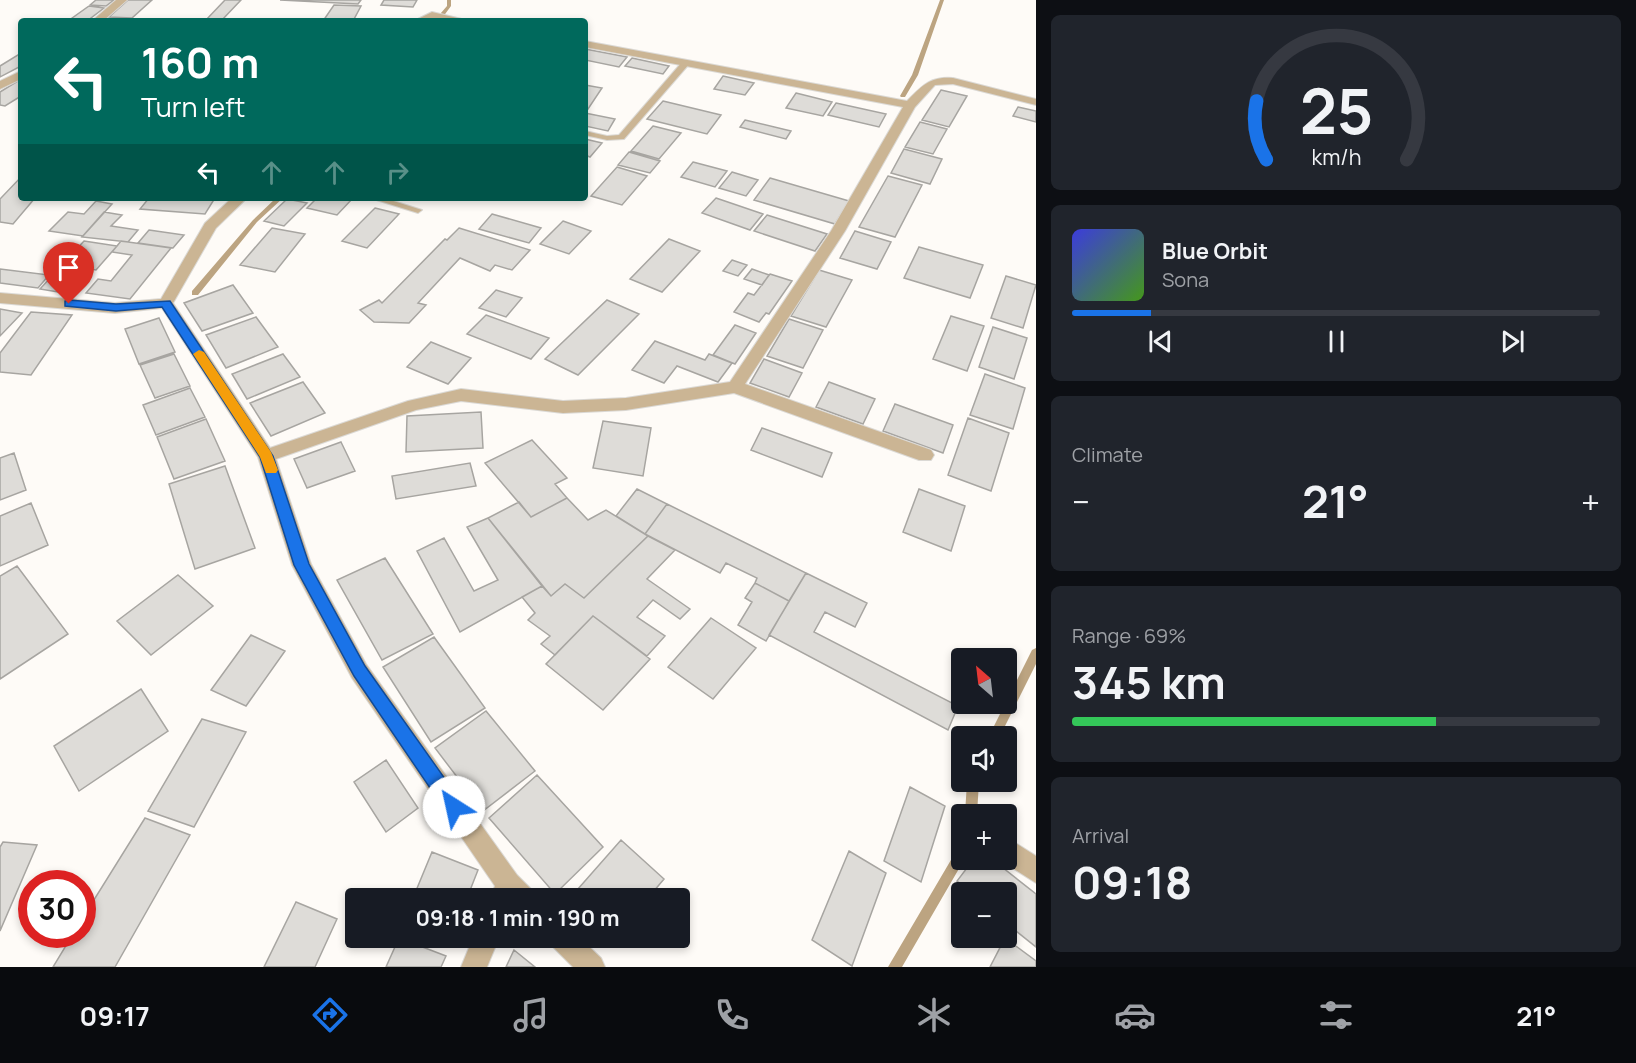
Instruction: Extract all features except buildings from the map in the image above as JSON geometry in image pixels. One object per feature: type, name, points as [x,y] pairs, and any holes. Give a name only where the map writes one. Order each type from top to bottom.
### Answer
[{"type":"street","points":[[101,18],[122,0]]},
{"type":"street","points":[[424,18],[434,11],[447,18]]},
{"type":"street","points":[[588,45],[910,105]]},
{"type":"street","points":[[0,86],[18,76]]},
{"type":"street","points":[[735,387],[838,231],[910,105],[931,83],[940,80],[1036,102]]},
{"type":"street","points":[[166,303],[210,226],[237,201]]},
{"type":"street","points":[[0,298],[116,308],[166,303]]},
{"type":"street","points":[[166,303],[266,456],[302,565],[360,671],[506,888]]},
{"type":"street","points":[[266,456],[414,405],[461,395],[563,407],[626,404],[735,387],[925,455]]},
{"type":"street","points":[[1017,857],[1036,871]]},
{"type":"street","points":[[474,967],[482,948]]},
{"type":"street","points":[[572,948],[592,967]]},
{"type":"lane","points":[[588,134],[607,138],[621,137],[686,63]]},
{"type":"lane","points":[[385,201],[418,210]]},
{"type":"waterway","points":[[439,18],[449,6],[449,0]]},
{"type":"waterway","points":[[903,96],[915,75],[942,0]]},
{"type":"waterway","points":[[195,293],[255,221],[277,201]]},
{"type":"waterway","points":[[999,726],[1036,653]]},
{"type":"waterway","points":[[972,792],[972,804]]},
{"type":"waterway","points":[[895,967],[952,870]]},
{"type":"slow traffic","points":[[199,354],[266,456],[271,470]]},
{"type":"route","points":[[69,304],[116,308],[166,303],[266,456],[302,565],[360,671],[454,807]]}]
